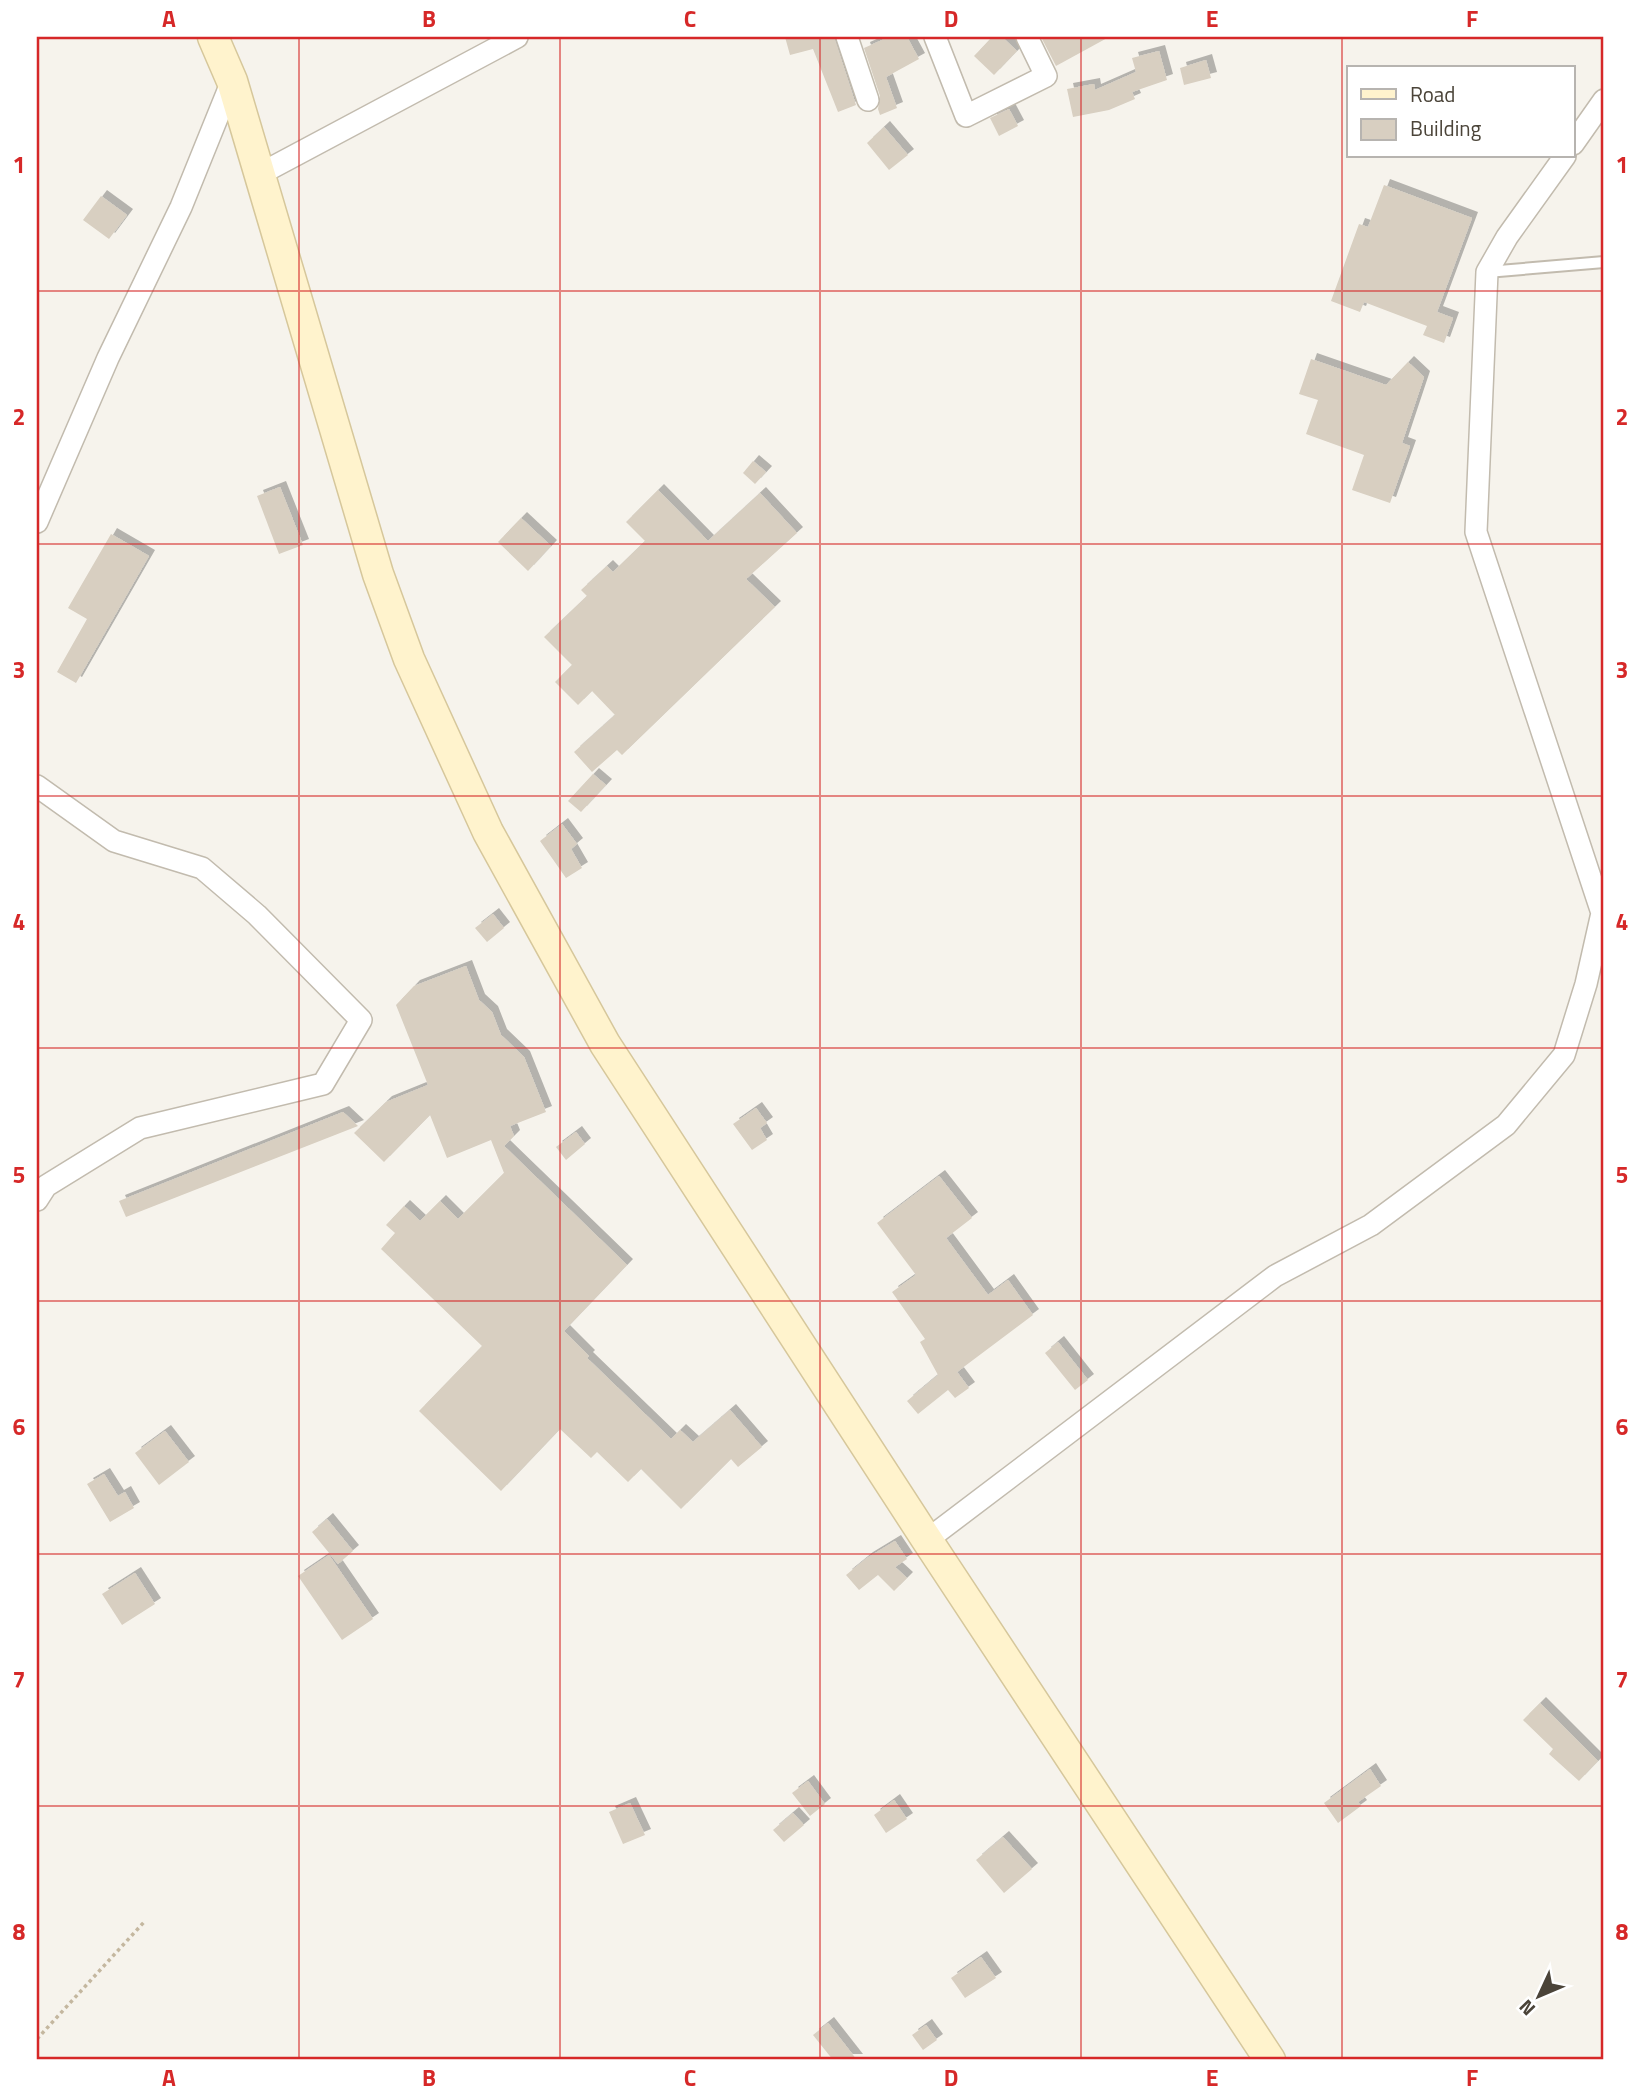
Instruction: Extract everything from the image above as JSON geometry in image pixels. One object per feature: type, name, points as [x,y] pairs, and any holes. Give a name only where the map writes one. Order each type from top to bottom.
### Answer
[{"type":"main road","points":[[213,37],[232,81],[378,574],[409,659],[488,832],[605,1044],[927,1540],[1270,2060]]},
{"type":"street","points":[[260,174],[517,37]]},
{"type":"street","points":[[847,37],[868,100]]},
{"type":"street","points":[[934,37],[965,116],[1046,76],[1027,37]]},
{"type":"street","points":[[37,522],[108,358],[181,207],[232,81]]},
{"type":"street","points":[[1574,143],[1604,100]]},
{"type":"street","points":[[927,1540],[1275,1276],[1371,1225],[1506,1125],[1564,1055],[1586,984],[1602,913],[1476,532],[1487,272],[1507,237],[1564,158]]},
{"type":"street","points":[[37,787],[114,841],[202,868],[257,915],[361,1020],[323,1084],[140,1128],[46,1186],[37,1200]]},
{"type":"lane","points":[[1487,272],[1604,262]]},
{"type":"path","points":[[37,2039],[145,1921]]},
{"type":"building","points":[[785,37],[834,37],[856,105],[838,112],[813,49],[790,55]]},
{"type":"building","points":[[889,37],[907,37],[919,59],[886,77],[897,108],[880,115],[880,96],[864,48]]},
{"type":"building","points":[[992,37],[1002,37],[1017,51],[994,75],[974,56]]},
{"type":"building","points":[[1041,37],[1109,37],[1056,66]]},
{"type":"building","points":[[1159,51],[1167,80],[1132,92],[1135,99],[1109,110],[1073,117],[1067,89],[1094,84],[1095,90],[1136,72],[1132,58]]},
{"type":"building","points":[[1206,60],[1211,78],[1184,85],[1180,68]]},
{"type":"building","points":[[1009,109],[1018,126],[999,136],[990,118]]},
{"type":"building","points":[[884,127],[908,155],[889,170],[867,143]]},
{"type":"building","points":[[1384,185],[1472,218],[1437,312],[1453,318],[1444,343],[1423,335],[1427,326],[1364,302],[1360,312],[1331,301],[1359,224],[1368,227]]},
{"type":"building","points":[[101,196],[127,215],[109,239],[83,220]]},
{"type":"building","points":[[1311,359],[1386,385],[1408,362],[1424,377],[1402,443],[1410,446],[1390,503],[1352,490],[1364,455],[1306,434],[1318,400],[1299,394]]},
{"type":"building","points":[[753,461],[766,472],[755,484],[743,473]]},
{"type":"building","points":[[280,487],[303,545],[279,554],[257,496]]},
{"type":"building","points":[[658,490],[708,541],[760,493],[797,533],[746,579],[775,607],[622,755],[617,750],[592,772],[574,752],[615,715],[592,691],[578,705],[555,682],[572,665],[544,637],[587,596],[581,590],[607,566],[613,572],[645,541],[626,522]]},
{"type":"building","points":[[521,518],[551,546],[528,571],[498,542]]},
{"type":"building","points":[[111,534],[149,556],[76,683],[57,672],[87,619],[68,608]]},
{"type":"building","points":[[593,774],[606,785],[581,812],[568,801]]},
{"type":"building","points":[[562,824],[577,844],[571,849],[582,868],[566,878],[540,841]]},
{"type":"building","points":[[493,914],[504,928],[487,942],[475,928]]},
{"type":"building","points":[[466,966],[479,1000],[492,1012],[501,1035],[524,1057],[546,1112],[510,1126],[514,1136],[504,1146],[627,1265],[564,1331],[589,1356],[587,1358],[671,1439],[680,1430],[693,1442],[730,1410],[762,1447],[738,1467],[731,1459],[681,1509],[641,1469],[628,1482],[597,1452],[591,1458],[560,1429],[501,1491],[419,1411],[482,1346],[381,1249],[395,1233],[386,1225],[404,1206],[420,1221],[440,1201],[458,1219],[504,1173],[491,1140],[447,1158],[430,1115],[384,1162],[354,1133],[386,1102],[428,1085],[396,1005],[414,986]]},
{"type":"building","points":[[756,1108],[767,1123],[760,1128],[767,1140],[752,1150],[733,1124]]},
{"type":"building","points":[[343,1112],[358,1126],[126,1217],[119,1201]]},
{"type":"building","points":[[576,1132],[585,1144],[566,1160],[556,1147]]},
{"type":"building","points":[[939,1176],[972,1218],[946,1238],[988,1295],[1008,1280],[1033,1315],[957,1372],[969,1388],[955,1398],[948,1390],[918,1414],[907,1401],[938,1375],[920,1342],[925,1339],[892,1292],[916,1275],[877,1223]]},
{"type":"building","points":[[1058,1342],[1088,1380],[1075,1390],[1045,1353]]},
{"type":"building","points":[[165,1431],[189,1462],[159,1485],[135,1453]]},
{"type":"building","points":[[104,1474],[118,1496],[125,1492],[134,1508],[110,1522],[87,1484]]},
{"type":"building","points":[[327,1519],[353,1551],[338,1564],[312,1532]]},
{"type":"building","points":[[895,1541],[907,1559],[895,1567],[907,1578],[894,1591],[878,1575],[859,1590],[846,1575]]},
{"type":"building","points":[[329,1555],[373,1619],[342,1640],[298,1576]]},
{"type":"building","points":[[135,1573],[155,1604],[122,1625],[102,1594]]},
{"type":"building","points":[[1540,1703],[1598,1761],[1579,1781],[1549,1754],[1553,1749],[1523,1720]]},
{"type":"building","points":[[1370,1769],[1381,1786],[1358,1802],[1361,1806],[1338,1823],[1324,1803]]},
{"type":"building","points":[[808,1781],[825,1804],[810,1816],[792,1793]]},
{"type":"building","points":[[894,1800],[907,1819],[886,1833],[874,1815]]},
{"type":"building","points":[[630,1803],[645,1835],[623,1844],[609,1812]]},
{"type":"building","points":[[793,1813],[804,1825],[784,1842],[773,1830]]},
{"type":"building","points":[[1003,1837],[1032,1869],[1004,1893],[976,1860]]},
{"type":"building","points":[[981,1957],[996,1978],[965,1998],[951,1978]]},
{"type":"building","points":[[828,2023],[857,2060],[833,2060],[813,2035]]},
{"type":"building","points":[[926,2025],[937,2040],[923,2050],[912,2035]]}]
